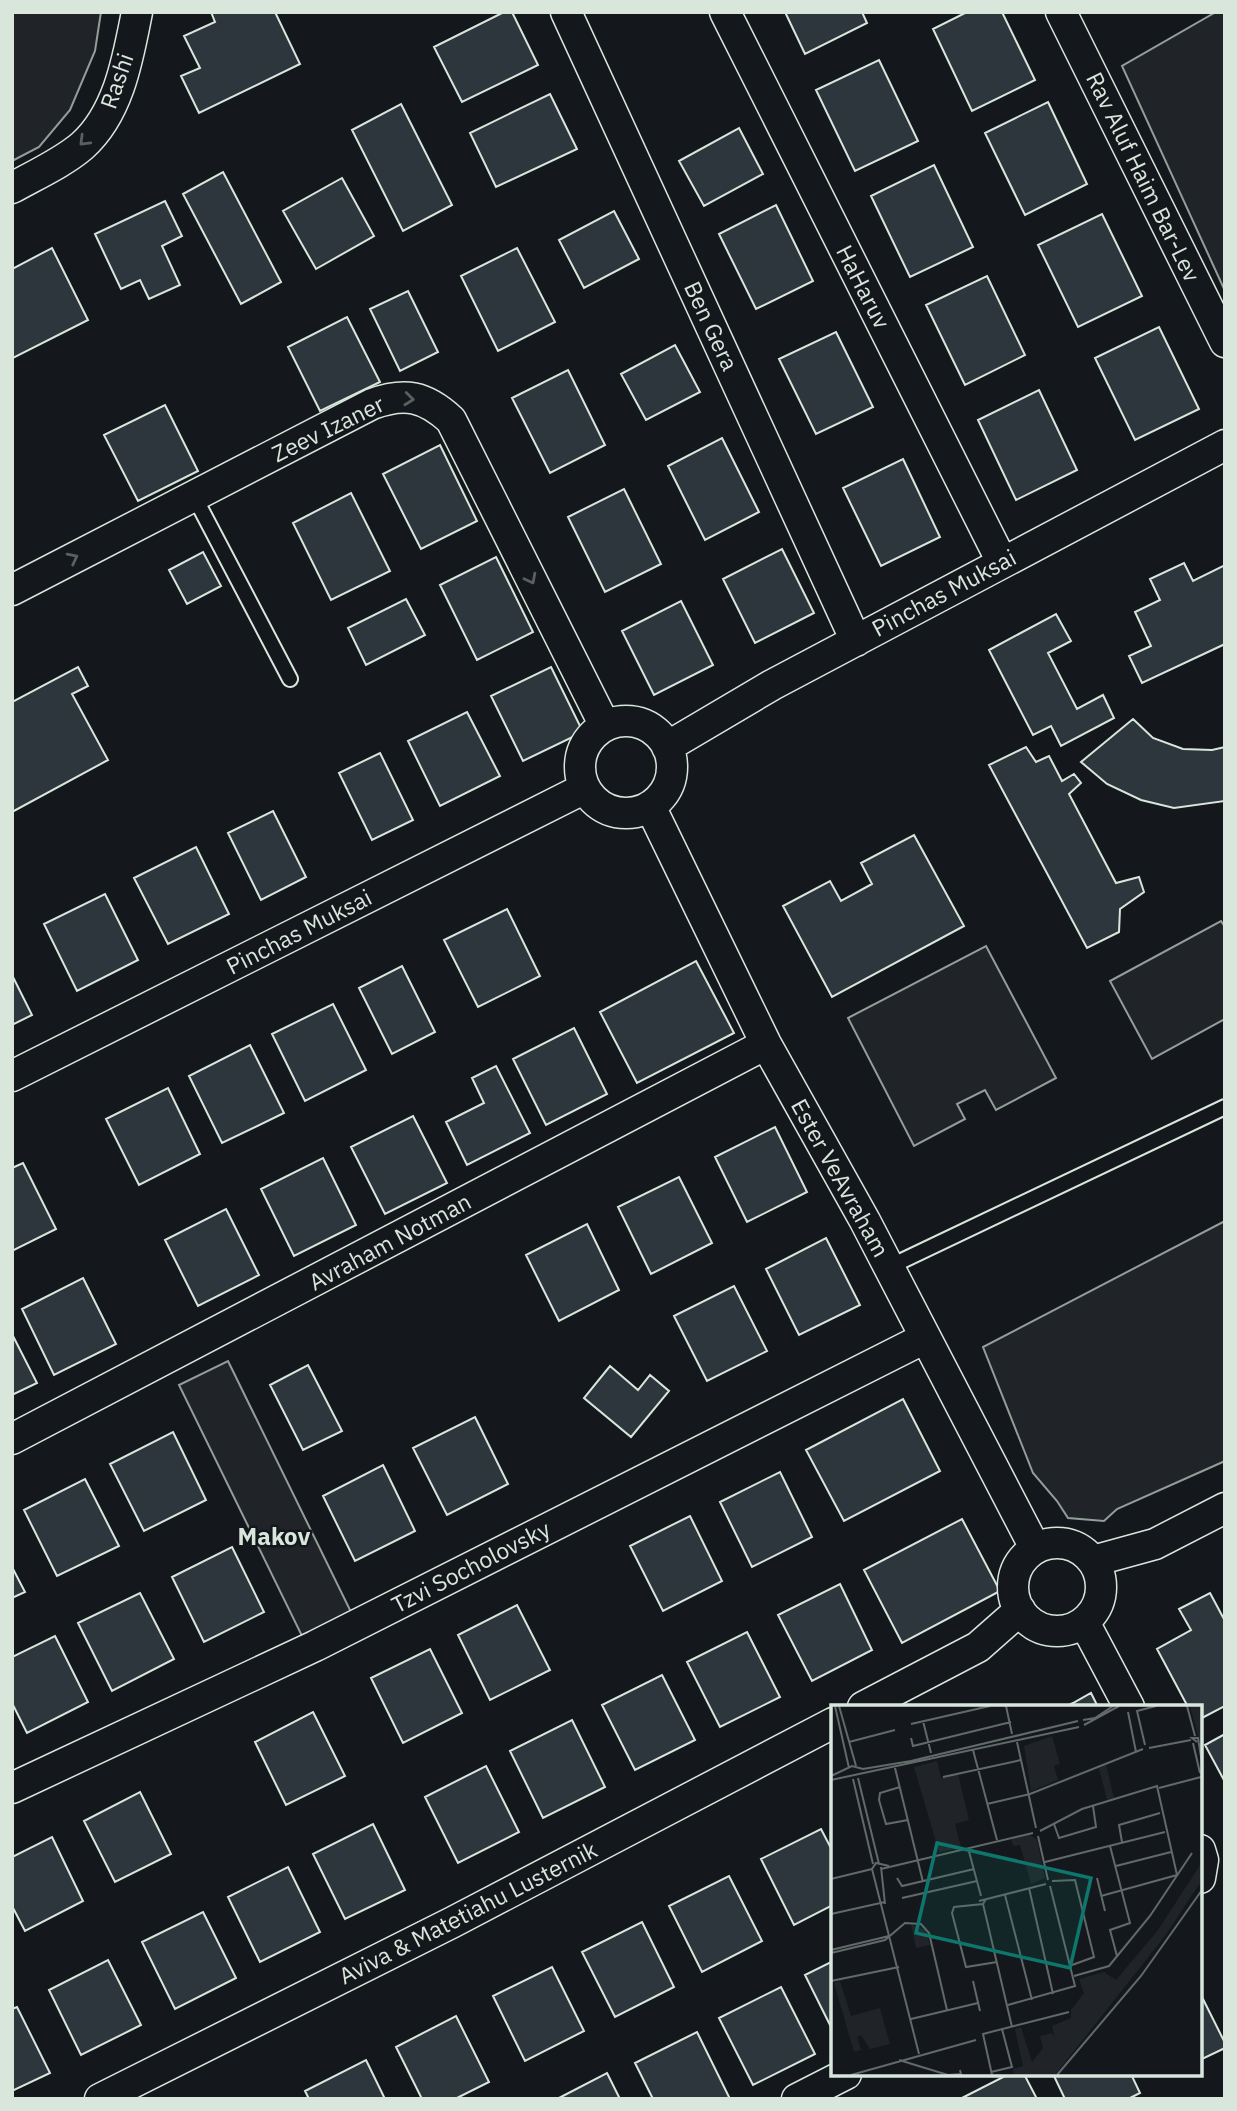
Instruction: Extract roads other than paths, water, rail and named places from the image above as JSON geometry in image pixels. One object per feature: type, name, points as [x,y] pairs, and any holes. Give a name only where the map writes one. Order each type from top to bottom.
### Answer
[{"type":"street","name":"Rashi","points":[[12,188],[83,145],[106,116],[121,83],[137,12]]},
{"type":"street","name":"Ben Gera","points":[[566,12],[856,641]]},
{"type":"street","name":"HaHaruv","points":[[725,12],[1002,562]]},
{"type":"street","name":"Rav Aluf Haim Bar-Lev","points":[[1061,12],[1225,342]]},
{"type":"street","name":"Zeev Izaner","points":[[12,590],[372,404],[399,397],[427,401],[451,420],[605,726]]},
{"type":"street","name":"Pinchas Muksai","points":[[667,747],[772,685],[1225,445]]},
{"type":"street","points":[[622,721],[640,724],[657,733],[667,747],[671,757],[671,775],[667,790],[650,806],[631,813],[619,813],[604,808],[585,788],[580,765],[584,748],[605,726],[622,721]]},
{"type":"street","name":"Pinchas Muksai","points":[[12,1076],[585,788]]},
{"type":"street","name":"Ester VeAvraham","points":[[650,806],[766,1044],[865,1221],[1035,1548]]},
{"type":"street","name":"Avraham Notman","points":[[12,1439],[766,1044]]},
{"type":"street","name":"Tzvi Socholovsky","points":[[12,1788],[315,1646],[926,1338]]},
{"type":"street","points":[[1093,1561],[1155,1544],[1225,1508]]},
{"type":"street","points":[[1060,1542],[1084,1551],[1093,1561],[1101,1586],[1099,1600],[1084,1622],[1057,1631],[1042,1628],[1029,1621],[1020,1611],[1014,1597],[1016,1569],[1024,1557],[1035,1548],[1060,1542]]},
{"type":"street","points":[[867,1705],[978,1647],[1020,1611]]},
{"type":"street","points":[[1084,1622],[1128,1705]]},
{"type":"street","name":"Aviva & Matetiahu Lusternik","points":[[100,2099],[453,1922],[831,1724]]},
{"type":"street","points":[[797,2099],[842,2076]]},
{"type":"lane","points":[[194,496],[290,679]]},
{"type":"lane","points":[[889,1267],[1225,1107]]},
{"type":"district","name":"Makov","points":[[274,1537]]}]
